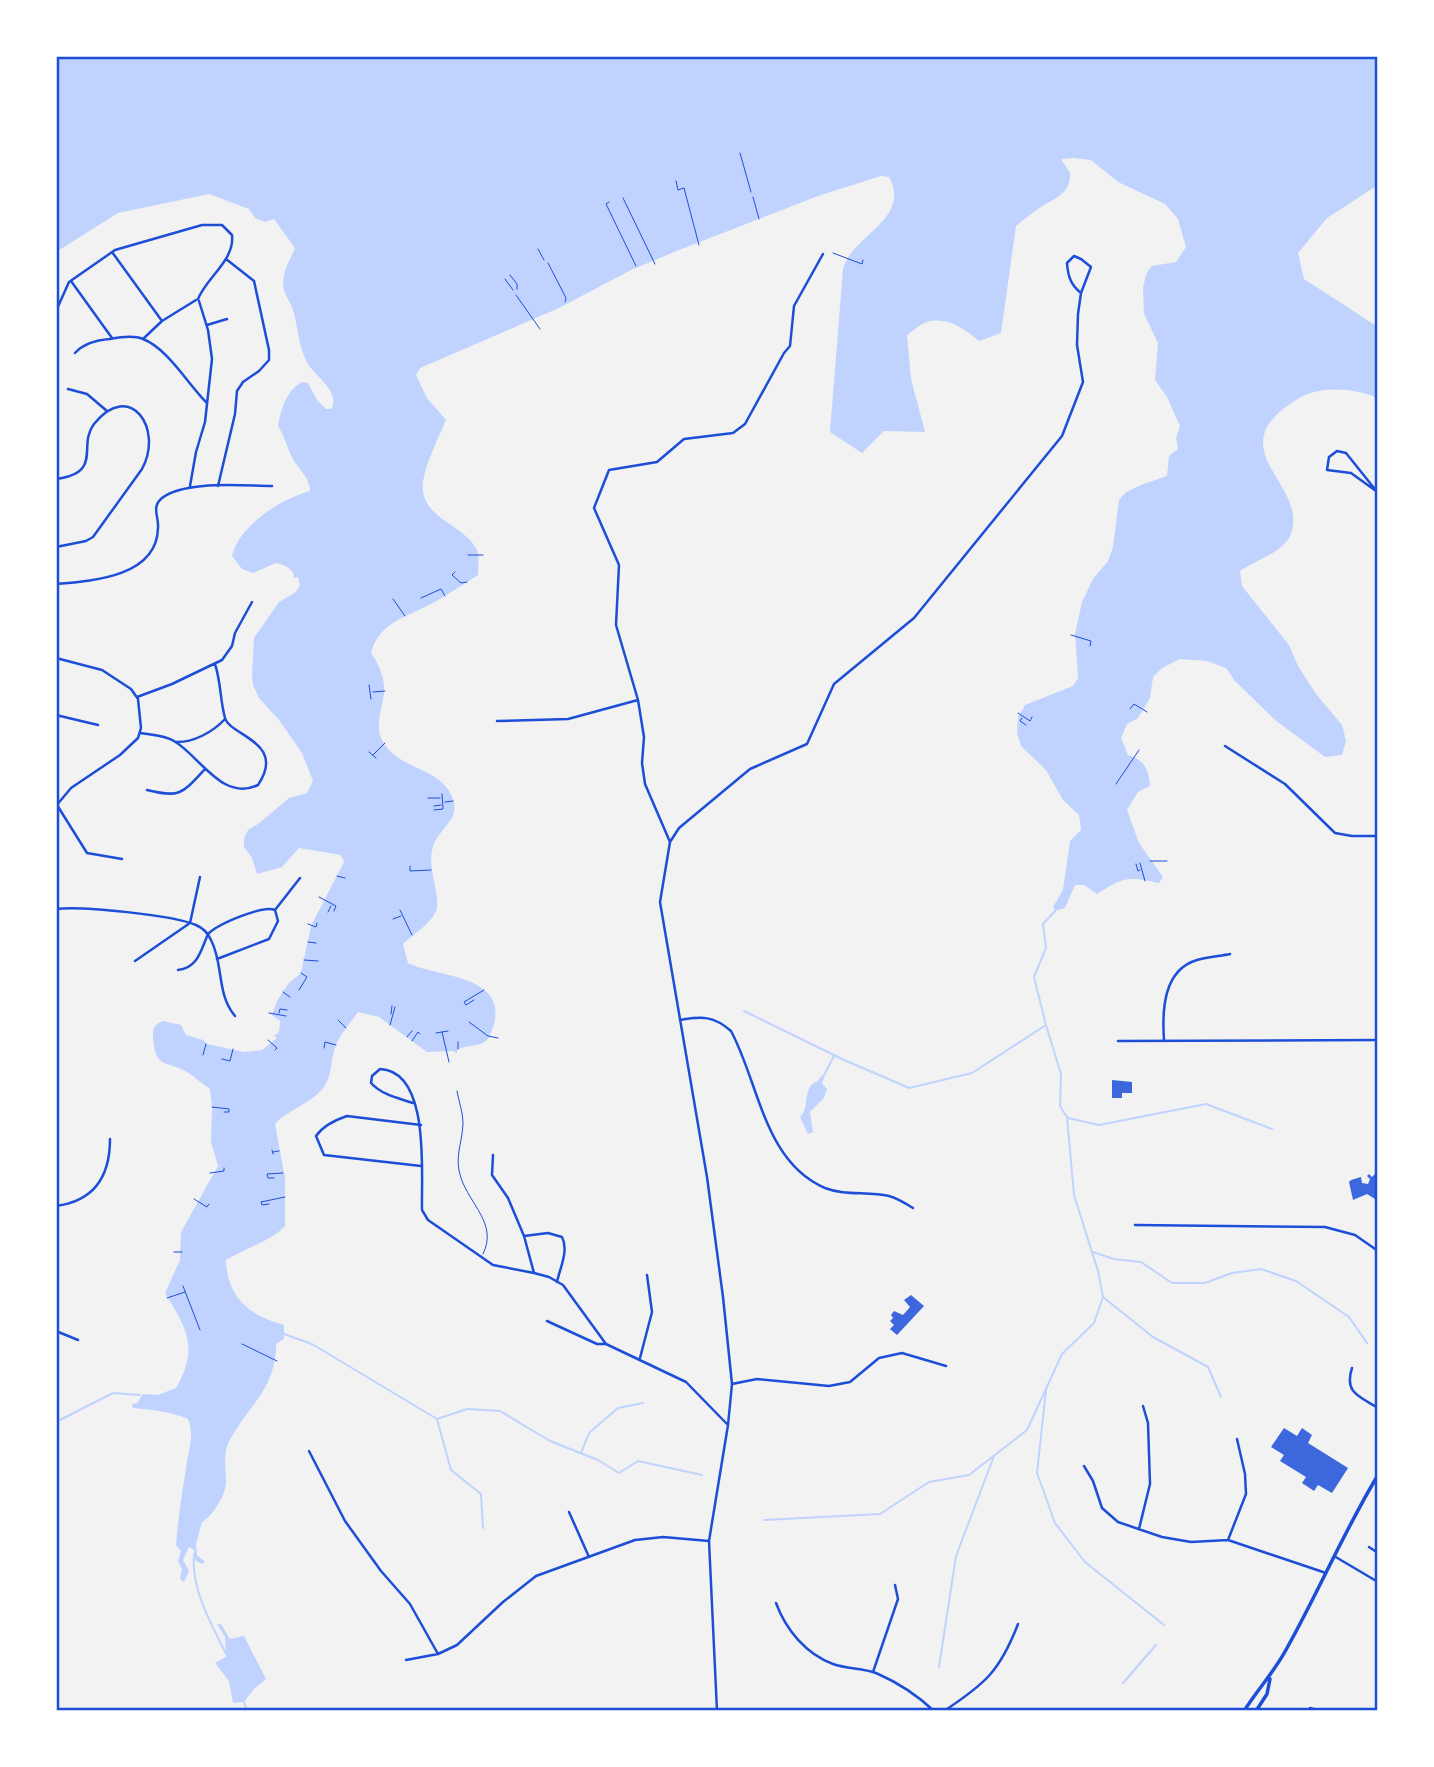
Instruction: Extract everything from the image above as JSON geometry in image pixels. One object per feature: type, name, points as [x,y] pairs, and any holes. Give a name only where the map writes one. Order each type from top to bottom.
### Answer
[{"type":"main road","points":[[1256,1711],[1267,1694],[1270,1677],[1378,1475]]},
{"type":"main road","points":[[1244,1711],[1258,1688],[1270,1677]]},
{"type":"street","points":[[56,311],[71,280],[112,252],[125,246],[214,223],[226,226],[232,235],[232,249],[198,299],[162,321],[143,339]]},
{"type":"street","points":[[112,252],[162,321]]},
{"type":"street","points":[[670,842],[645,785],[642,763],[644,737],[638,700],[616,625],[618,565],[594,508],[609,470],[648,466],[657,462],[684,439],[733,433],[745,424],[790,346],[794,306],[823,254]]},
{"type":"street","points":[[717,1711],[709,1541],[732,1384],[708,1187],[660,902],[670,842],[679,828],[750,769],[807,744],[834,684],[914,618],[1062,436],[1083,382],[1076,345],[1081,293],[1091,267],[1074,256],[1067,263],[1068,273],[1074,288],[1081,293]]},
{"type":"street","points":[[218,486],[234,420],[237,391],[243,382],[264,366],[269,355],[254,281],[226,260]]},
{"type":"street","points":[[71,280],[111,338]]},
{"type":"street","points":[[190,486],[194,458],[205,422],[212,359],[198,299]]},
{"type":"street","points":[[206,325],[227,319]]},
{"type":"street","points":[[75,353],[86,345],[111,338],[143,339],[163,353],[206,402]]},
{"type":"street","points":[[68,389],[90,396],[107,411]]},
{"type":"street","points":[[56,479],[75,474],[82,468],[88,453],[90,430],[107,411],[129,407],[142,415],[150,438],[148,457],[135,479],[95,536],[86,541],[56,547]]},
{"type":"street","points":[[1337,451],[1346,453],[1377,492],[1351,473],[1327,470],[1329,457],[1337,451]]},
{"type":"street","points":[[56,584],[107,577],[135,566],[153,547],[158,536],[156,511],[164,496],[190,486],[272,486]]},
{"type":"street","points":[[137,697],[215,664],[228,654],[235,633],[252,602]]},
{"type":"street","points":[[56,658],[105,672],[131,689],[137,697],[141,733],[136,740],[114,760],[71,788],[56,806],[87,853],[122,859]]},
{"type":"street","points":[[175,742],[205,769],[234,789],[256,787],[263,778],[265,764],[260,748],[225,719],[215,664]]},
{"type":"street","points":[[497,720],[568,719],[638,700]]},
{"type":"street","points":[[56,715],[98,725]]},
{"type":"street","points":[[141,733],[175,742],[194,739],[225,719]]},
{"type":"street","points":[[1225,746],[1285,784],[1335,833],[1378,836]]},
{"type":"street","points":[[147,790],[168,795],[178,793],[205,769]]},
{"type":"street","points":[[135,961],[190,923],[200,877]]},
{"type":"street","points":[[275,910],[300,878]]},
{"type":"street","points":[[178,970],[190,968],[194,964],[208,933],[216,927],[263,908],[275,910]]},
{"type":"street","points":[[56,909],[96,909],[190,923],[208,933],[215,948],[223,994],[235,1016]]},
{"type":"street","points":[[216,959],[270,939],[278,921],[275,910]]},
{"type":"street","points":[[1164,1040],[1163,1005],[1174,978],[1195,960],[1230,954]]},
{"type":"street","points":[[680,1020],[709,1017],[721,1022],[731,1031],[748,1067],[774,1138],[783,1154],[803,1175],[826,1188],[851,1194],[891,1197],[913,1208]]},
{"type":"street","points":[[1118,1041],[1378,1040]]},
{"type":"street","points":[[413,1102],[389,1096],[374,1088],[371,1083],[372,1076],[380,1069],[389,1070],[397,1074],[408,1087],[421,1125],[422,1210],[426,1218],[494,1265],[534,1273],[563,1285],[606,1344]]},
{"type":"street","points":[[421,1125],[347,1116],[335,1120],[316,1136],[324,1155],[421,1166]]},
{"type":"street","points":[[56,1206],[76,1203],[89,1194],[107,1170],[110,1139]]},
{"type":"street","points":[[493,1155],[492,1175],[508,1198],[534,1273]]},
{"type":"street","points":[[1135,1225],[1325,1227],[1355,1235],[1378,1251]]},
{"type":"street","points":[[523,1236],[548,1233],[562,1237],[565,1250],[557,1282]]},
{"type":"street","points":[[640,1358],[652,1312],[648,1275]]},
{"type":"street","points":[[547,1321],[597,1344],[606,1344],[640,1358],[686,1382],[728,1425]]},
{"type":"street","points":[[56,1331],[78,1340]]},
{"type":"street","points":[[732,1384],[757,1379],[829,1386],[850,1382],[879,1358],[902,1353],[946,1366]]},
{"type":"street","points":[[1352,1368],[1348,1381],[1351,1390],[1378,1408]]},
{"type":"street","points":[[1139,1529],[1150,1484],[1148,1423],[1143,1406]]},
{"type":"street","points":[[1228,1540],[1246,1494],[1245,1474],[1237,1439]]},
{"type":"street","points":[[309,1451],[345,1521],[381,1571],[410,1604],[438,1654]]},
{"type":"street","points":[[1084,1466],[1093,1481],[1102,1507],[1118,1522],[1162,1537],[1191,1542],[1228,1540],[1326,1573]]},
{"type":"street","points":[[569,1511],[589,1557]]},
{"type":"street","points":[[406,1660],[438,1654],[457,1645],[503,1602],[536,1576],[635,1540],[663,1537],[709,1541]]},
{"type":"street","points":[[1369,1547],[1378,1553]]},
{"type":"street","points":[[1334,1556],[1378,1582]]},
{"type":"street","points":[[873,1672],[898,1599],[895,1584]]},
{"type":"street","points":[[776,1603],[781,1618],[795,1639],[812,1651],[833,1664],[873,1672],[911,1690],[934,1711]]},
{"type":"street","points":[[944,1711],[977,1689],[999,1666],[1018,1624]]},
{"type":"street","points":[[1310,1708],[1321,1711]]},
{"type":"lane","points":[[457,1091],[463,1124],[456,1160],[461,1180],[484,1217],[488,1243],[481,1258]]},
{"type":"path","points":[[740,153],[751,192]]},
{"type":"path","points":[[676,181],[678,190],[684,188],[699,245]]},
{"type":"path","points":[[677,185],[684,184]]},
{"type":"path","points":[[753,197],[759,219]]},
{"type":"path","points":[[623,198],[655,264]]},
{"type":"path","points":[[609,202],[606,204],[636,266]]},
{"type":"path","points":[[538,249],[544,260]]},
{"type":"path","points":[[833,253],[862,264],[863,260]]},
{"type":"path","points":[[548,263],[566,298],[565,302]]},
{"type":"path","points":[[510,275],[517,289]]},
{"type":"path","points":[[505,279],[513,290]]},
{"type":"path","points":[[516,295],[540,329]]},
{"type":"path","points":[[468,555],[483,555]]},
{"type":"path","points":[[455,572],[452,575],[461,583],[467,582]]},
{"type":"path","points":[[421,598],[441,589],[445,596]]},
{"type":"path","points":[[394,599],[405,616]]},
{"type":"path","points":[[1071,635],[1091,641],[1090,646]]},
{"type":"path","points":[[369,685],[372,699]]},
{"type":"path","points":[[370,692],[384,691]]},
{"type":"path","points":[[1130,709],[1134,704],[1147,712]]},
{"type":"path","points":[[1018,713],[1030,720],[1032,717]]},
{"type":"path","points":[[1023,716],[1020,721],[1026,724]]},
{"type":"path","points":[[373,755],[385,743]]},
{"type":"path","points":[[1116,784],[1139,750]]},
{"type":"path","points":[[369,752],[376,758]]},
{"type":"path","points":[[434,810],[443,810],[442,794]]},
{"type":"path","points":[[428,798],[442,798]]},
{"type":"path","points":[[434,806],[453,801]]},
{"type":"path","points":[[1150,861],[1167,861]]},
{"type":"path","points":[[1140,863],[1145,881]]},
{"type":"path","points":[[1136,864],[1138,871],[1142,870]]},
{"type":"path","points":[[410,866],[410,871],[431,870]]},
{"type":"path","points":[[337,876],[345,878]]},
{"type":"path","points":[[319,897],[336,906],[334,911]]},
{"type":"path","points":[[328,912],[332,904]]},
{"type":"path","points":[[401,910],[412,935]]},
{"type":"path","points":[[393,919],[403,915]]},
{"type":"path","points":[[308,924],[316,927],[317,923]]},
{"type":"path","points":[[308,942],[316,943]]},
{"type":"path","points":[[304,960],[318,961]]},
{"type":"path","points":[[299,990],[307,977],[301,973]]},
{"type":"path","points":[[474,1000],[466,1005],[464,1002],[484,990]]},
{"type":"path","points":[[283,992],[290,997]]},
{"type":"path","points":[[391,1006],[390,1014],[393,1015]]},
{"type":"path","points":[[390,1025],[395,1007]]},
{"type":"path","points":[[279,1015],[280,1009],[287,1010]]},
{"type":"path","points":[[270,1013],[286,1016]]},
{"type":"path","points":[[338,1020],[346,1028]]},
{"type":"path","points":[[469,1022],[488,1036],[498,1038]]},
{"type":"path","points":[[407,1037],[412,1031]]},
{"type":"path","points":[[436,1033],[448,1031]]},
{"type":"path","points":[[412,1041],[418,1032],[420,1034]]},
{"type":"path","points":[[442,1032],[449,1062]]},
{"type":"path","points":[[268,1041],[277,1048],[275,1050]]},
{"type":"path","points":[[324,1048],[325,1042],[335,1045]]},
{"type":"path","points":[[458,1042],[458,1049]]},
{"type":"path","points":[[203,1055],[206,1044]]},
{"type":"path","points":[[222,1059],[230,1061],[233,1049]]},
{"type":"path","points":[[212,1107],[229,1109],[229,1112],[223,1112]]},
{"type":"path","points":[[273,1152],[279,1151]]},
{"type":"path","points":[[210,1173],[224,1171],[224,1168]]},
{"type":"path","points":[[274,1178],[268,1178],[267,1174],[283,1172]]},
{"type":"path","points":[[269,1204],[262,1205],[261,1202],[285,1196]]},
{"type":"path","points":[[194,1199],[207,1207],[209,1204]]},
{"type":"path","points":[[174,1252],[182,1251]]},
{"type":"path","points":[[183,1286],[200,1330]]},
{"type":"path","points":[[167,1298],[186,1291]]},
{"type":"path","points":[[242,1344],[277,1361]]},
{"type":"water","points":[[56,56],[1378,56],[1378,185],[1327,218],[1298,253],[1304,279],[1378,327],[1378,398],[1347,390],[1325,390],[1305,395],[1274,418],[1264,435],[1264,451],[1288,499],[1293,516],[1291,534],[1276,551],[1240,571],[1242,586],[1289,645],[1298,666],[1316,694],[1342,725],[1346,741],[1342,755],[1325,757],[1275,720],[1235,681],[1226,668],[1207,661],[1180,659],[1162,668],[1153,677],[1150,698],[1138,718],[1127,724],[1121,738],[1128,755],[1142,763],[1149,775],[1150,786],[1138,792],[1127,810],[1139,843],[1163,877],[1159,883],[1140,879],[1126,880],[1097,894],[1084,885],[1075,885],[1065,908],[1055,911],[1053,907],[1063,890],[1070,841],[1081,830],[1079,815],[1063,800],[1046,770],[1021,746],[1017,733],[1018,717],[1025,705],[1073,686],[1078,678],[1075,634],[1082,602],[1093,579],[1108,561],[1113,547],[1119,500],[1126,492],[1167,476],[1169,456],[1178,449],[1176,438],[1180,426],[1167,397],[1155,380],[1158,343],[1144,314],[1143,288],[1146,274],[1152,266],[1176,262],[1186,247],[1178,219],[1165,204],[1118,182],[1091,160],[1061,159],[1070,173],[1066,189],[1016,226],[1001,333],[979,341],[949,322],[934,321],[922,324],[907,335],[911,379],[925,432],[884,431],[862,453],[830,432],[843,269],[857,246],[887,216],[893,204],[894,192],[889,177],[881,176],[818,196],[679,250],[631,270],[559,308],[420,368],[416,375],[427,398],[446,420],[427,466],[423,482],[424,494],[435,512],[476,548],[478,575],[386,628],[371,653],[384,681],[379,724],[385,746],[402,760],[442,782],[449,791],[455,808],[450,821],[436,840],[431,855],[437,898],[436,911],[426,925],[403,944],[408,963],[465,980],[488,994],[494,1005],[495,1021],[484,1042],[461,1048],[457,1053],[427,1052],[379,1017],[358,1012],[336,1045],[324,1087],[313,1098],[275,1124],[285,1178],[285,1226],[279,1232],[226,1260],[231,1284],[242,1303],[260,1316],[284,1325],[284,1339],[276,1344],[275,1361],[266,1387],[228,1444],[224,1492],[214,1510],[202,1522],[196,1544],[197,1555],[205,1562],[202,1564],[195,1560],[194,1550],[189,1547],[183,1560],[189,1571],[184,1582],[180,1579],[182,1569],[178,1561],[181,1551],[176,1545],[190,1444],[188,1419],[161,1411],[133,1408],[132,1404],[137,1403],[143,1394],[158,1395],[176,1388],[183,1374],[187,1361],[187,1339],[179,1317],[165,1293],[180,1260],[181,1232],[218,1166],[211,1142],[210,1089],[187,1072],[159,1059],[154,1047],[153,1032],[156,1025],[163,1021],[181,1025],[186,1035],[203,1040],[207,1044],[244,1052],[262,1050],[277,1038],[274,1036],[279,1032],[280,1021],[272,1015],[277,1001],[288,984],[301,973],[311,926],[344,862],[341,855],[299,848],[282,867],[257,874],[252,858],[244,847],[248,830],[289,798],[307,793],[313,781],[302,753],[279,720],[259,698],[252,675],[254,638],[279,602],[296,592],[300,585],[298,577],[294,578],[290,569],[276,563],[253,573],[242,569],[232,556],[243,534],[262,515],[286,500],[310,491],[308,482],[293,459],[278,426],[288,395],[302,382],[308,383],[317,400],[326,409],[331,409],[333,397],[308,364],[303,352],[293,310],[283,285],[286,268],[295,248],[274,219],[265,222],[255,218],[249,209],[209,194],[118,213],[56,252]]},
{"type":"water","points":[[821,1076],[827,1089],[824,1098],[810,1112],[813,1132],[808,1134],[800,1117],[810,1088]]},
{"type":"water","points":[[217,1624],[221,1624],[230,1639],[244,1636],[266,1679],[244,1702],[233,1703],[229,1681],[215,1663],[226,1657],[225,1637]]},
{"type":"building","points":[[1112,1080],[1132,1082],[1132,1093],[1122,1093],[1122,1098],[1112,1098]]},
{"type":"building","points":[[1376,1173],[1378,1197],[1375,1199],[1367,1194],[1353,1200],[1349,1182],[1361,1177],[1362,1183],[1368,1184],[1370,1179],[1367,1176],[1369,1174],[1372,1177]]},
{"type":"building","points":[[911,1295],[924,1306],[897,1335],[890,1329],[894,1325],[890,1321],[893,1318],[891,1315],[894,1311],[903,1315],[910,1307],[904,1300]]},
{"type":"building","points":[[1284,1428],[1297,1436],[1302,1428],[1312,1435],[1308,1443],[1348,1468],[1332,1493],[1318,1485],[1314,1491],[1302,1483],[1306,1477],[1280,1461],[1284,1455],[1271,1447]]},
{"type":"waterway","points":[[764,1520],[880,1514],[929,1482],[969,1475],[1027,1430],[1062,1354],[1094,1323],[1103,1297],[1098,1271],[1074,1195],[1067,1117],[1060,1106],[1061,1074],[1034,977],[1046,948],[1043,924],[1055,911]]},
{"type":"waterway","points":[[744,1011],[909,1088],[972,1073],[1046,1025]]},
{"type":"waterway","points":[[823,1077],[834,1056]]},
{"type":"waterway","points":[[1068,1118],[1099,1125],[1206,1104],[1272,1129]]},
{"type":"waterway","points":[[1093,1252],[1114,1259],[1141,1262],[1172,1283],[1205,1283],[1232,1273],[1261,1269],[1296,1281],[1349,1317],[1367,1343]]},
{"type":"waterway","points":[[1103,1297],[1153,1337],[1208,1367],[1221,1397]]},
{"type":"waterway","points":[[284,1334],[312,1344],[437,1419],[467,1409],[500,1411],[550,1441],[598,1460],[619,1473],[638,1461],[702,1475]]},
{"type":"waterway","points":[[1046,1390],[1037,1473],[1055,1523],[1085,1562],[1164,1625]]},
{"type":"waterway","points":[[56,1422],[113,1393],[140,1395]]},
{"type":"waterway","points":[[581,1453],[589,1433],[618,1408],[643,1403]]},
{"type":"waterway","points":[[437,1419],[451,1470],[481,1494],[483,1528]]},
{"type":"waterway","points":[[939,1667],[956,1556],[994,1456]]},
{"type":"waterway","points":[[194,1554],[199,1593],[226,1654]]},
{"type":"waterway","points":[[1123,1683],[1156,1645]]},
{"type":"waterway","points":[[244,1702],[247,1711]]}]
